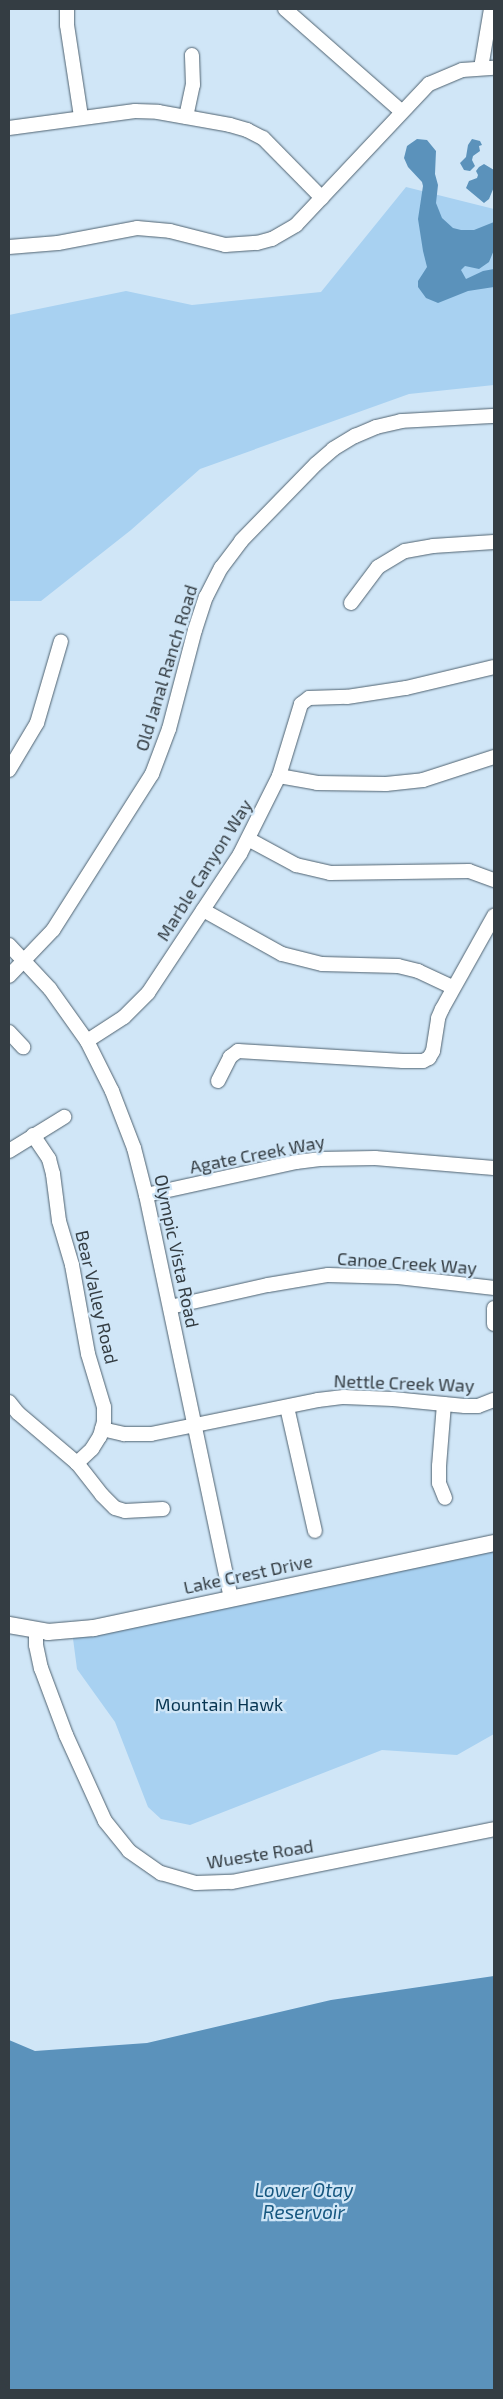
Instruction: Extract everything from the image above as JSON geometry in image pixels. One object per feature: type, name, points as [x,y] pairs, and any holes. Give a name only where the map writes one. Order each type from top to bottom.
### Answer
[{"type":"main road","name":"Lake Crest Drive","points":[[9,1625],[36,1632],[94,1628],[494,1542]]},
{"type":"street","points":[[67,9],[67,24],[81,116]]},
{"type":"street","points":[[285,9],[401,111]]},
{"type":"street","points":[[9,247],[58,243],[137,228],[170,231],[225,245],[257,243],[272,239],[291,229],[322,198],[401,111],[429,84],[453,73],[488,68],[491,9]]},
{"type":"street","points":[[186,117],[192,85],[192,55]]},
{"type":"street","points":[[9,128],[81,116],[135,111],[230,125],[256,134],[302,175],[322,198]]},
{"type":"street","name":"Old Janal Ranch Road","points":[[9,976],[56,924],[152,774],[169,729],[195,630],[206,597],[221,568],[241,541],[316,464],[333,449],[354,436],[401,421],[494,416]]},
{"type":"street","points":[[351,603],[378,567],[405,551],[433,546],[494,542]]},
{"type":"street","points":[[9,770],[37,723],[61,641]]},
{"type":"street","name":"Marble Canyon Way","points":[[87,1041],[124,1017],[148,993],[248,840],[279,776],[301,704],[309,698],[375,693],[435,682],[494,666]]},
{"type":"street","points":[[279,776],[317,783],[379,784],[423,780],[494,757]]},
{"type":"street","points":[[248,840],[296,865],[324,872],[469,871],[494,880]]},
{"type":"street","points":[[203,910],[282,954],[322,964],[398,966],[418,971],[453,987]]},
{"type":"street","points":[[218,1081],[230,1057],[238,1051],[423,1061],[429,1058],[433,1051],[438,1018],[453,987],[494,916]]},
{"type":"street","name":"Olympic Vista Road","points":[[9,945],[25,960],[68,1011],[87,1041],[123,1117],[146,1195],[231,1598]]},
{"type":"street","points":[[9,1032],[23,1048]]},
{"type":"street","points":[[9,1151],[64,1117]]},
{"type":"street","name":"Bear Valley Road","points":[[33,1135],[49,1159],[53,1174],[60,1221],[72,1265],[88,1354],[103,1400],[102,1429],[92,1449],[77,1463]]},
{"type":"street","name":"Agate Creek Way","points":[[146,1195],[296,1162],[320,1159],[375,1158],[494,1168]]},
{"type":"street","name":"Canoe Creek Way","points":[[170,1307],[276,1284],[328,1275],[398,1277],[494,1288]]},
{"type":"street","points":[[494,1308],[494,1324]]},
{"type":"street","name":"Nettle Creek Way","points":[[102,1429],[137,1435],[196,1426],[344,1397],[478,1406],[494,1400]]},
{"type":"street","points":[[9,1402],[18,1413],[77,1463],[102,1495],[115,1508],[125,1511],[163,1509]]},
{"type":"street","points":[[444,1404],[439,1483],[444,1498]]},
{"type":"street","points":[[287,1407],[315,1531]]},
{"type":"street","name":"Wueste Road","points":[[36,1632],[36,1645],[41,1668],[66,1735],[105,1820],[129,1851],[161,1873],[196,1882],[232,1882],[494,1829]]},
{"type":"green space","points":[[406,187],[494,209],[494,385],[409,394],[200,469],[131,530],[41,601],[9,601],[9,315],[126,291],[192,305],[321,292]]},
{"type":"green space","name":"Mountain Hawk","points":[[494,1541],[494,1734],[457,1755],[382,1750],[190,1825],[161,1819],[148,1807],[115,1722],[77,1669],[72,1631]]},
{"type":"water","points":[[417,139],[427,140],[436,151],[435,174],[438,185],[436,203],[442,218],[453,228],[461,230],[474,230],[494,222],[494,250],[489,262],[479,269],[465,266],[461,270],[466,279],[483,271],[494,269],[494,287],[468,291],[438,303],[426,298],[418,287],[418,281],[427,267],[418,219],[423,186],[422,182],[408,167],[404,158],[407,146]]},
{"type":"water","points":[[472,139],[480,141],[482,145],[479,146],[480,151],[473,156],[472,160],[475,166],[470,171],[464,170],[460,163],[466,157],[468,145]]},
{"type":"water","points":[[484,164],[494,170],[494,187],[489,199],[484,203],[466,188],[469,181],[477,178],[476,171]]},
{"type":"water","name":"Lower Otay Reservoir","points":[[494,1976],[494,2390],[9,2390],[9,2040],[35,2051],[147,2043],[331,2000]]}]
